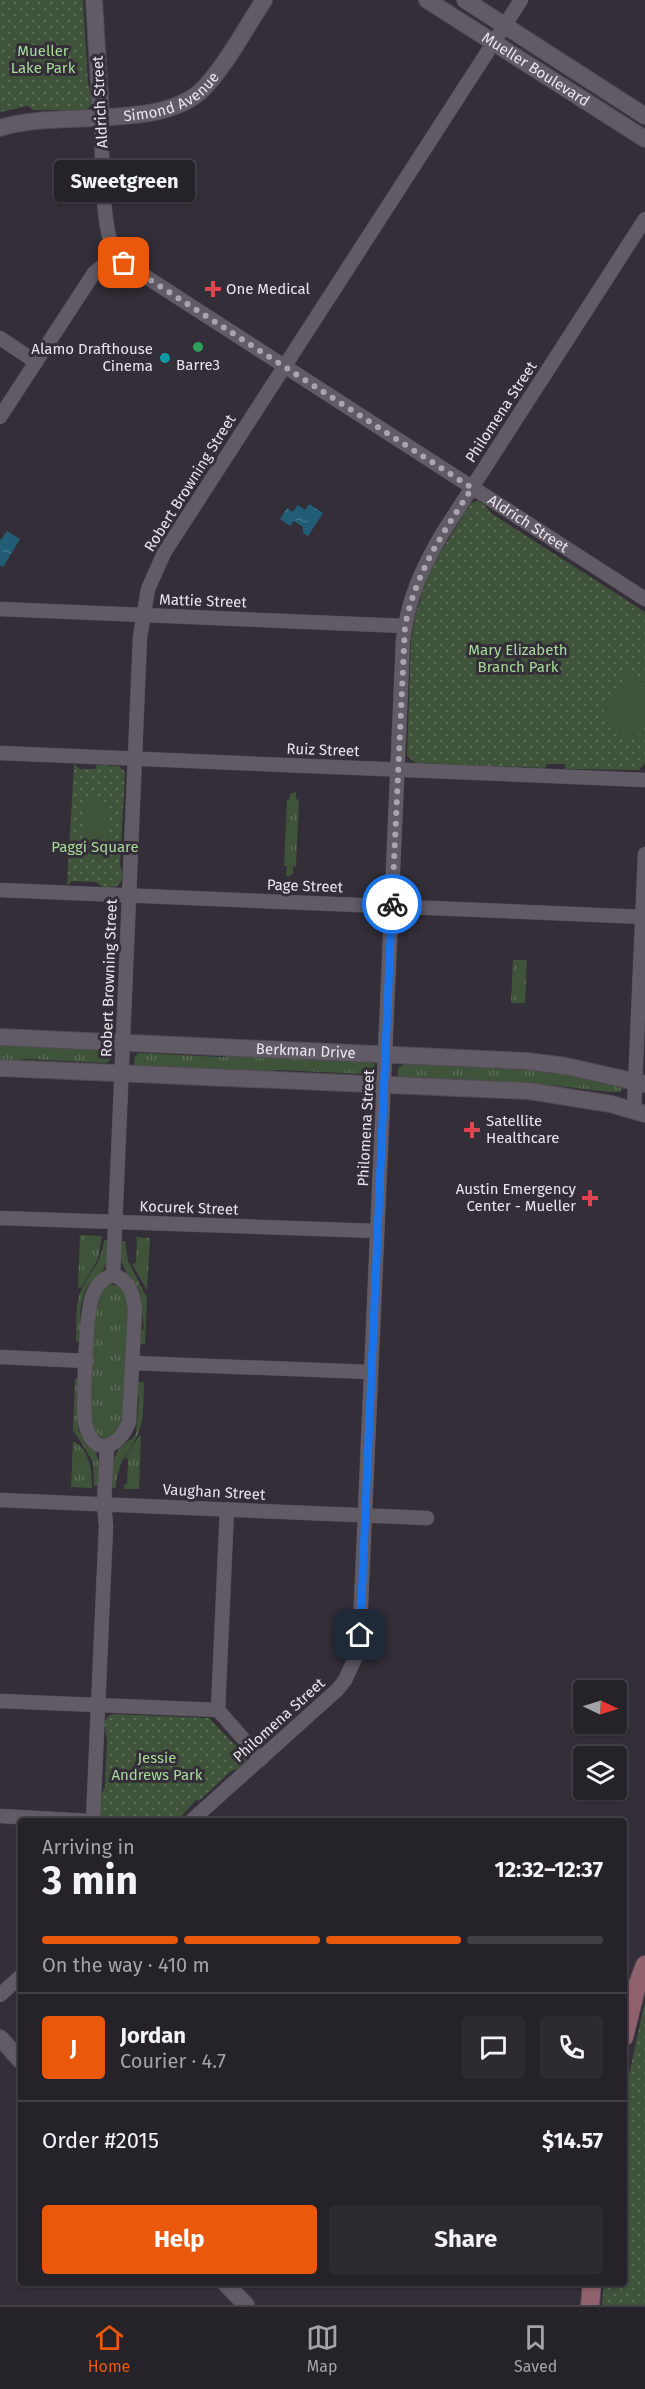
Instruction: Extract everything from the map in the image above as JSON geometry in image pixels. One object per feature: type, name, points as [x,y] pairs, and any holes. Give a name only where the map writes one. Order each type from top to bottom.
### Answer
[{"type":"main road","points":[[627,2025],[645,1965]]},
{"type":"main road","points":[[590,2305],[592,2286]]},
{"type":"street","name":"Aldrich Street","points":[[94,0],[106,222],[115,255],[645,599]]},
{"type":"street","name":"Simond Avenue","points":[[0,128],[14,123],[46,119],[148,114],[189,100],[203,89],[223,64],[264,0]]},
{"type":"street","name":"Mueller Boulevard","points":[[427,0],[645,139]]},
{"type":"street","name":"Mueller Boulevard","points":[[465,0],[645,116]]},
{"type":"street","name":"Robert Browning Street","points":[[113,1275],[142,615],[150,583],[164,554],[521,0]]},
{"type":"street","name":"Philomena Street","points":[[194,1818],[337,1690],[352,1667],[359,1650],[405,626],[416,584],[425,562],[645,219]]},
{"type":"street","points":[[0,417],[93,273],[115,255]]},
{"type":"street","points":[[0,338],[36,362]]},
{"type":"street","name":"Mattie Street","points":[[0,609],[405,626]]},
{"type":"street","name":"Ruiz Street","points":[[0,753],[645,780]]},
{"type":"street","points":[[640,1112],[645,854]]},
{"type":"street","name":"Page Street","points":[[0,890],[643,917]]},
{"type":"street","name":"Berkman Drive","points":[[0,1037],[386,1053],[547,1063],[641,1082]]},
{"type":"street","name":"Berkman Drive","points":[[0,1068],[528,1091],[592,1101],[640,1112]]},
{"type":"street","name":"Kocurek Street","points":[[0,1218],[377,1232]]},
{"type":"street","points":[[113,1275],[121,1277],[127,1283],[133,1294],[135,1309],[129,1422],[118,1442],[107,1446],[98,1444],[90,1436],[84,1413],[91,1299],[99,1283],[105,1277],[113,1275]]},
{"type":"street","points":[[0,1357],[87,1361]]},
{"type":"street","points":[[132,1363],[370,1372]]},
{"type":"street","points":[[91,1818],[99,1705],[107,1446]]},
{"type":"street","name":"Vaughan Street","points":[[0,1500],[427,1518]]},
{"type":"street","points":[[227,1509],[218,1710],[261,1759]]},
{"type":"street","points":[[0,1701],[218,1710]]},
{"type":"street","points":[[0,1816],[36,1818]]},
{"type":"street","points":[[0,1995],[18,1979]]},
{"type":"street","points":[[0,2038],[18,2058]]},
{"type":"street","points":[[228,2286],[246,2305]]},
{"type":"green space","name":"Mueller Lake Park","points":[[0,0],[83,0],[88,83],[93,102],[87,110],[33,110],[28,106],[0,112]]},
{"type":"green space","name":"Mary Elizabeth Branch Park","points":[[478,501],[484,504],[491,513],[645,612],[645,763],[639,770],[565,769],[565,764],[547,764],[545,768],[416,763],[407,756],[411,642],[414,619],[430,569],[471,503]]},
{"type":"green space","points":[[629,671],[645,681],[645,727],[635,741],[599,718]]},
{"type":"green space","name":"Paggi Square","points":[[74,764],[80,769],[95,769],[97,765],[119,766],[125,772],[120,864],[122,877],[115,887],[102,887],[96,882],[72,881],[67,885]]},
{"type":"green space","points":[[296,792],[296,799],[299,800],[296,866],[293,867],[293,874],[286,876],[287,866],[284,866],[287,800],[290,794]]},
{"type":"green space","points":[[84,797],[103,798],[110,827],[104,858],[81,857]]},
{"type":"green space","points":[[513,960],[527,960],[525,1003],[511,1003]]},
{"type":"green space","points":[[0,1042],[110,1049],[110,1060],[106,1063],[28,1059],[0,1061]]},
{"type":"green space","points":[[138,1053],[220,1057],[262,1054],[373,1060],[375,1065],[373,1071],[365,1074],[278,1070],[255,1073],[134,1066],[134,1058]]},
{"type":"green space","points":[[405,1064],[493,1068],[529,1066],[623,1088],[620,1092],[610,1092],[532,1083],[398,1077],[398,1068]]},
{"type":"green space","points":[[80,1235],[102,1236],[98,1259],[81,1288],[78,1287]]},
{"type":"green space","points":[[135,1237],[150,1238],[147,1290],[132,1264],[136,1263],[137,1239]]},
{"type":"green space","points":[[104,1240],[108,1240],[106,1264],[84,1295],[80,1315],[84,1342],[76,1341],[78,1298],[98,1262]]},
{"type":"green space","points":[[121,1241],[125,1241],[128,1261],[147,1298],[145,1344],[138,1344],[142,1329],[144,1329],[140,1293],[137,1286],[129,1279],[121,1261]]},
{"type":"green space","points":[[108,1285],[121,1288],[128,1300],[123,1300],[128,1301],[130,1309],[124,1421],[110,1440],[99,1436],[94,1430],[90,1410],[93,1324],[101,1293]]},
{"type":"green space","points":[[75,1378],[82,1379],[78,1395],[78,1430],[96,1454],[98,1486],[94,1486],[93,1462],[73,1430]]},
{"type":"green space","points":[[136,1382],[144,1382],[141,1425],[119,1470],[116,1488],[111,1488],[113,1466],[118,1450],[136,1433],[139,1398]]},
{"type":"green space","points":[[141,1436],[139,1489],[124,1489],[124,1485],[127,1484],[128,1459],[125,1458]]},
{"type":"green space","points":[[73,1441],[86,1455],[92,1488],[71,1487]]},
{"type":"green space","name":"Jessie Andrews Park","points":[[112,1714],[209,1718],[232,1742],[246,1752],[247,1761],[238,1769],[231,1771],[199,1801],[196,1800],[180,1818],[101,1818],[107,1739],[104,1723]]},
{"type":"green space","points":[[645,2001],[645,2305],[602,2305],[604,2286],[627,2286],[627,2084]]},
{"type":"water","points":[[309,504],[323,513],[308,536],[303,533],[303,527],[294,521],[290,526],[280,519],[287,508],[293,512],[298,505],[305,510]]},
{"type":"water","points":[[7,531],[20,539],[3,567],[0,565],[0,541]]},
{"type":"way so far","points":[[124,263],[472,488],[425,562],[407,615],[403,641],[392,904]]},
{"type":"place","name":"Sweetgreen","points":[[124,263]]},
{"type":"place","name":"One Medical","points":[[213,289]]},
{"type":"place","name":"Barre3","points":[[198,347]]},
{"type":"place","name":"Alamo Drafthouse Cinema","points":[[165,358]]},
{"type":"place","name":"Satellite Healthcare","points":[[472,1130]]},
{"type":"place","name":"Austin Emergency Center - Mueller","points":[[590,1198]]},
{"type":"route","points":[[360,1635],[392,904]]}]
